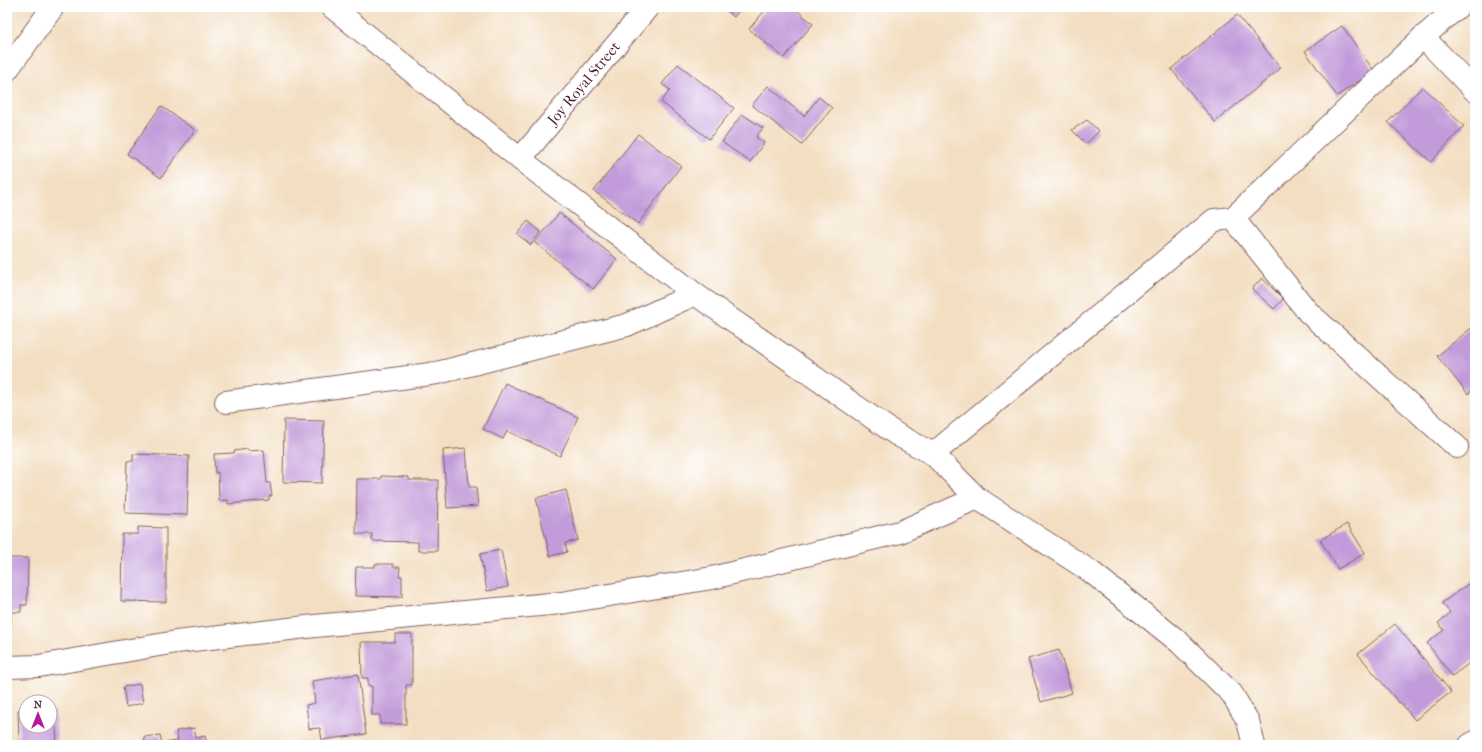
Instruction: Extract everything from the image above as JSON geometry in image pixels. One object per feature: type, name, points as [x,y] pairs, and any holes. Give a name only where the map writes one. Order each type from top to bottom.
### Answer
[{"type":"street","points":[[7,70],[53,7]]},
{"type":"street","points":[[332,7],[520,159],[696,294],[896,434],[933,454],[977,498],[1090,571],[1179,642],[1232,694],[1248,721],[1254,745]]},
{"type":"street","name":"Joy Royal Street","points":[[520,159],[648,7]]},
{"type":"street","points":[[933,454],[1214,220],[1233,218],[1423,37],[1458,7]]},
{"type":"street","points":[[1423,37],[1475,90]]},
{"type":"street","points":[[1233,218],[1308,312],[1456,447]]},
{"type":"street","points":[[226,402],[437,373],[627,325],[696,294]]},
{"type":"street","points":[[7,667],[39,666],[176,642],[315,626],[560,603],[712,578],[900,532],[977,498]]},
{"type":"street","points":[[1470,745],[1475,742]]},
{"type":"building","points":[[722,7],[742,7],[734,17]]},
{"type":"building","points":[[768,7],[793,7],[813,24],[784,58],[749,29]]},
{"type":"building","points":[[1237,15],[1281,68],[1215,122],[1171,69]]},
{"type":"building","points":[[1342,26],[1374,71],[1337,96],[1305,51]]},
{"type":"building","points":[[678,64],[734,108],[709,139],[661,102],[670,90],[662,84]]},
{"type":"building","points":[[768,86],[804,116],[819,97],[832,108],[802,145],[752,105]]},
{"type":"building","points":[[1422,87],[1464,126],[1431,162],[1388,122]]},
{"type":"building","points":[[161,106],[195,130],[161,178],[127,154]]},
{"type":"building","points":[[742,114],[763,128],[756,137],[764,143],[750,162],[722,142]]},
{"type":"building","points":[[1087,120],[1099,131],[1086,144],[1072,130]]},
{"type":"building","points":[[638,134],[681,166],[638,224],[594,191]]},
{"type":"building","points":[[559,213],[617,259],[593,289],[535,243]]},
{"type":"building","points":[[528,221],[541,232],[531,245],[517,234]]},
{"type":"building","points":[[1262,278],[1283,299],[1274,309],[1252,289]]},
{"type":"building","points":[[1475,325],[1475,388],[1468,394],[1437,356]]},
{"type":"building","points":[[505,383],[578,417],[560,456],[507,431],[503,439],[483,429]]},
{"type":"building","points":[[284,420],[324,421],[322,483],[283,482]]},
{"type":"building","points":[[466,448],[469,487],[476,487],[478,506],[447,508],[443,450]]},
{"type":"building","points":[[248,449],[248,451],[264,450],[267,483],[270,483],[272,496],[269,496],[269,500],[228,504],[228,500],[219,501],[218,472],[215,473],[214,454],[234,453],[234,451]]},
{"type":"building","points":[[133,454],[189,456],[187,515],[125,513],[127,461],[133,461]]},
{"type":"building","points":[[381,476],[409,477],[409,480],[438,480],[437,551],[418,551],[418,542],[372,541],[372,534],[356,534],[357,479],[381,479]]},
{"type":"building","points":[[566,490],[578,540],[565,543],[567,552],[550,556],[536,498]]},
{"type":"building","points":[[1347,524],[1365,553],[1338,569],[1320,540]]},
{"type":"building","points":[[138,527],[166,528],[166,602],[121,601],[122,534],[138,534]]},
{"type":"building","points":[[501,550],[508,587],[487,591],[480,554]]},
{"type":"building","points":[[7,558],[28,558],[27,605],[21,605],[21,612],[11,612],[11,625],[7,625]]},
{"type":"building","points":[[375,564],[393,564],[393,567],[400,567],[399,576],[402,576],[402,597],[355,596],[356,567],[375,567]]},
{"type":"building","points":[[1475,579],[1475,659],[1452,676],[1427,643],[1444,630],[1438,623],[1450,613],[1442,603]]},
{"type":"building","points":[[1395,624],[1451,692],[1415,720],[1358,654]]},
{"type":"building","points":[[395,634],[412,634],[412,685],[406,685],[406,724],[380,724],[380,715],[372,715],[372,686],[368,686],[368,678],[362,678],[361,642],[395,642]]},
{"type":"building","points":[[1059,650],[1072,693],[1041,702],[1028,659]]},
{"type":"building","points":[[358,674],[366,734],[322,740],[320,728],[309,729],[306,705],[315,703],[312,681]]},
{"type":"building","points":[[140,684],[143,703],[126,707],[123,687]]},
{"type":"building","points":[[194,728],[196,738],[205,736],[207,745],[145,745],[144,737],[160,735],[162,743],[178,741],[176,731]]},
{"type":"building","points":[[19,734],[56,734],[57,745],[19,745]]},
{"type":"building","points":[[311,741],[311,745],[291,745],[291,743]]}]
